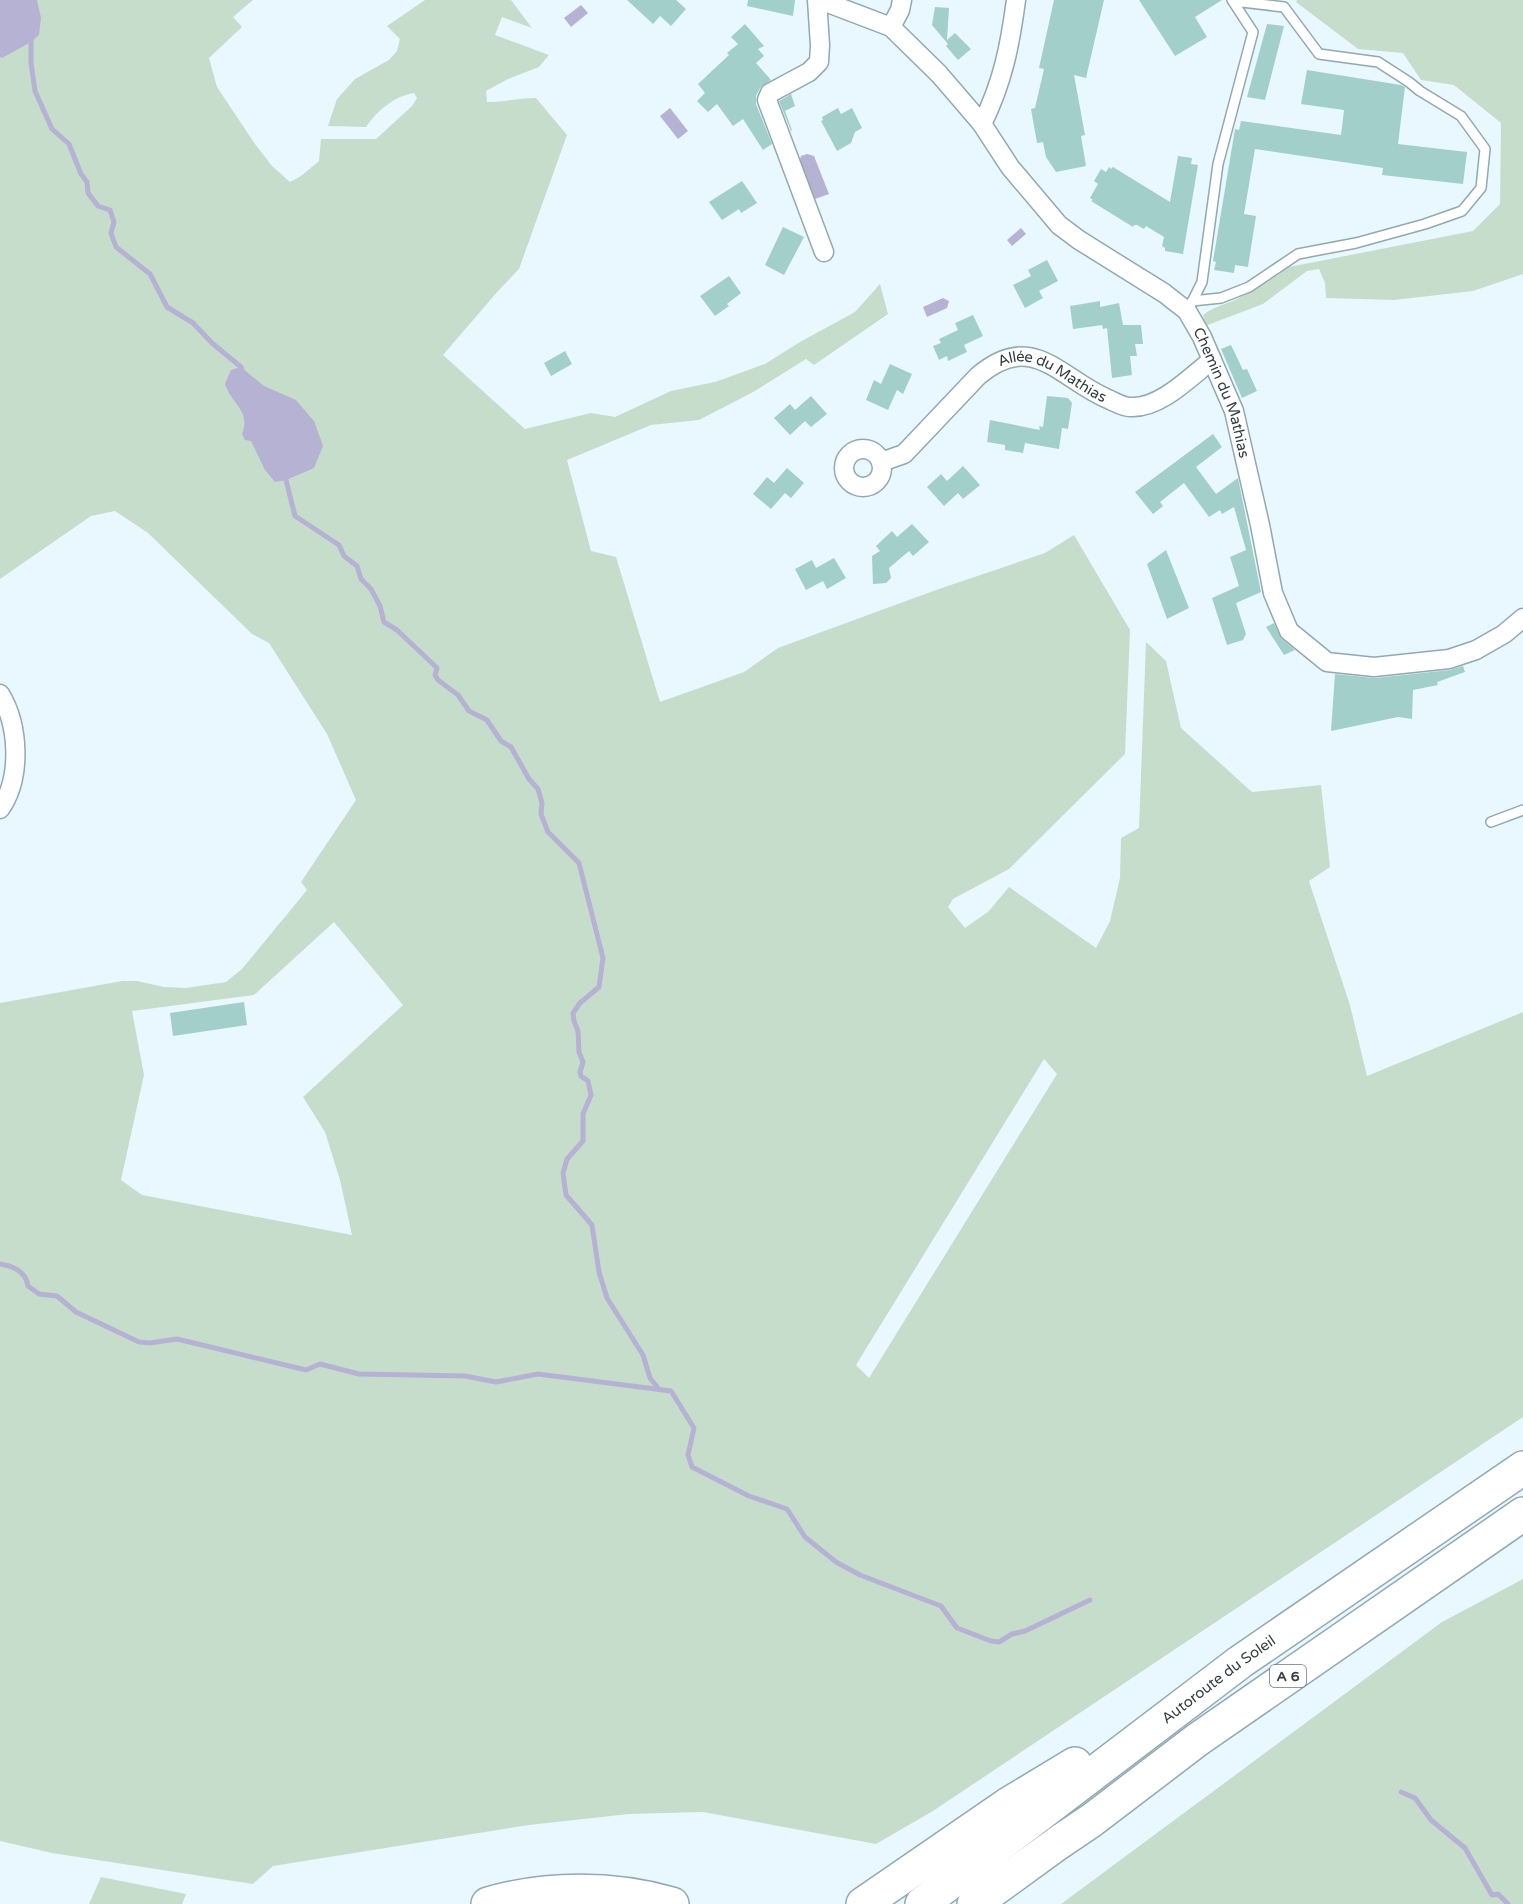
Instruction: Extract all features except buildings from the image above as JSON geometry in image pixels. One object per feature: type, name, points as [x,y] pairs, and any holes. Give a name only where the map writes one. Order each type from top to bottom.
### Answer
[{"type":"highway","name":"Autoroute du Soleil","points":[[922,1904],[1240,1662],[1523,1468]]},
{"type":"highway","name":"A 6","points":[[974,1904],[1092,1820],[1206,1733],[1523,1514]]},
{"type":"highway","points":[[863,1904],[1007,1805],[1240,1662]]},
{"type":"highway","points":[[991,1904],[1058,1843]]},
{"type":"highway","points":[[488,1904],[537,1894],[590,1892],[640,1896],[672,1904]]},
{"type":"street","name":"Chemin du Mathias","points":[[818,0],[891,27],[939,74],[982,124],[1010,167],[1059,225],[1164,293],[1189,306],[1234,411],[1273,593],[1290,631],[1304,644],[1327,662],[1374,667],[1449,659],[1476,650],[1521,623]]},
{"type":"street","points":[[818,0],[819,62],[809,72],[770,93],[767,100],[824,252]]},
{"type":"street","points":[[891,27],[900,10],[902,0]]},
{"type":"street","points":[[982,124],[996,96],[1012,35],[1016,0]]},
{"type":"street","name":"Allée du Mathias","points":[[881,462],[904,454],[978,376],[1002,360],[1033,357],[1047,361],[1098,394],[1129,407],[1148,404],[1170,394],[1212,360]]},
{"type":"street","points":[[0,694],[7,705],[16,760],[12,783],[0,809]]},
{"type":"lane","points":[[1189,306],[1202,282],[1218,164],[1253,32],[1232,1]]},
{"type":"lane","points":[[1189,306],[1221,298],[1249,287],[1298,254],[1356,243],[1462,211],[1481,188],[1485,149],[1461,116],[1378,62],[1319,54],[1284,7],[1232,1]]},
{"type":"lane","points":[[1491,822],[1523,810]]},
{"type":"green space","points":[[0,0],[253,0],[233,17],[242,27],[209,58],[217,87],[255,144],[272,166],[290,182],[319,161],[321,139],[376,139],[412,106],[417,98],[414,93],[400,97],[375,115],[366,127],[328,126],[337,99],[355,79],[389,60],[397,51],[400,39],[387,26],[425,0],[511,0],[532,28],[502,17],[495,35],[549,55],[539,67],[508,79],[486,91],[487,102],[536,98],[567,135],[519,269],[443,355],[525,429],[591,413],[615,417],[671,391],[715,382],[765,364],[855,312],[880,284],[888,314],[814,365],[806,359],[755,391],[699,420],[651,425],[567,460],[591,551],[616,557],[660,702],[744,672],[778,648],[1045,553],[1074,535],[1130,630],[1125,754],[1009,869],[953,899],[948,907],[965,928],[989,911],[1009,887],[1096,948],[1110,921],[1120,878],[1121,838],[1139,828],[1146,642],[1166,661],[1181,728],[1252,792],[1321,785],[1330,867],[1309,881],[1350,1005],[1367,1076],[1523,1012],[1523,1417],[933,1811],[876,1844],[703,1812],[629,1814],[529,1825],[273,1866],[253,1884],[52,1853],[0,1841],[0,1003],[122,981],[186,988],[226,982],[242,969],[307,890],[301,882],[356,800],[327,734],[269,643],[252,634],[148,533],[115,511],[91,516],[0,579]],"holes":[[[334,922],[403,1005],[303,1097],[325,1132],[340,1180],[352,1235],[142,1195],[121,1180],[144,1075],[132,1011],[254,995]],[[1044,1059],[1057,1074],[869,1378],[856,1365]]]},
{"type":"green space","points":[[1297,0],[1523,0],[1523,274],[1473,291],[1394,300],[1326,298],[1325,283],[1319,269],[1307,271],[1263,304],[1205,326],[1203,315],[1248,293],[1289,267],[1473,231],[1500,204],[1501,123],[1454,85],[1421,80],[1403,53],[1358,49],[1296,2]]},
{"type":"green space","points":[[1523,1579],[1523,1904],[1061,1904],[1442,1622]]},
{"type":"green space","points":[[101,1877],[186,1894],[182,1904],[89,1904]]},
{"type":"shaded area","points":[[0,0],[37,0],[41,18],[39,35],[2,58],[0,57]]},
{"type":"shaded area","points":[[581,5],[588,13],[571,27],[564,18]]},
{"type":"shaded area","points":[[670,108],[688,131],[678,139],[660,116]]},
{"type":"shaded area","points":[[807,154],[814,156],[829,194],[815,199],[799,162],[801,156]]},
{"type":"shaded area","points":[[1021,228],[1026,234],[1012,246],[1007,240]]},
{"type":"shaded area","points":[[943,298],[949,301],[947,308],[927,317],[923,307]]},
{"type":"shaded area","points":[[241,367],[264,386],[296,400],[314,421],[323,446],[314,468],[286,480],[275,482],[265,470],[251,441],[245,440],[242,434],[244,419],[242,413],[225,384],[231,370]]},
{"type":"waterway","points":[[31,36],[31,63],[35,91],[52,129],[69,144],[81,174],[87,182],[88,193],[98,206],[110,210],[114,222],[111,233],[116,247],[150,274],[167,307],[193,323],[212,343],[241,367],[243,373]]},
{"type":"waterway","points":[[285,476],[295,516],[339,545],[344,556],[357,566],[361,579],[371,589],[380,606],[384,622],[397,630],[437,668],[435,675],[438,680],[458,695],[469,711],[487,720],[501,741],[511,747],[529,779],[538,789],[542,803],[541,814],[548,832],[579,863],[603,958],[599,987],[580,1003],[573,1013],[578,1031],[579,1052],[583,1062],[580,1072],[581,1076],[588,1081],[591,1095],[583,1114],[583,1141],[567,1159],[563,1173],[566,1195],[592,1225],[599,1272],[607,1298],[643,1355],[650,1378],[658,1388]]},
{"type":"waterway","points":[[0,1264],[10,1266],[22,1273],[28,1286],[39,1294],[57,1296],[76,1312],[139,1342],[150,1343],[177,1339],[306,1370],[320,1364],[359,1374],[465,1376],[496,1382],[538,1374],[671,1391],[694,1428],[688,1455],[692,1467],[749,1496],[787,1509],[805,1537],[836,1562],[860,1575],[941,1606],[957,1628],[999,1642],[1012,1634],[1025,1631],[1090,1600]]},
{"type":"waterway","points":[[1401,1792],[1415,1798],[1431,1820],[1465,1848],[1492,1895],[1498,1894],[1508,1904]]}]
